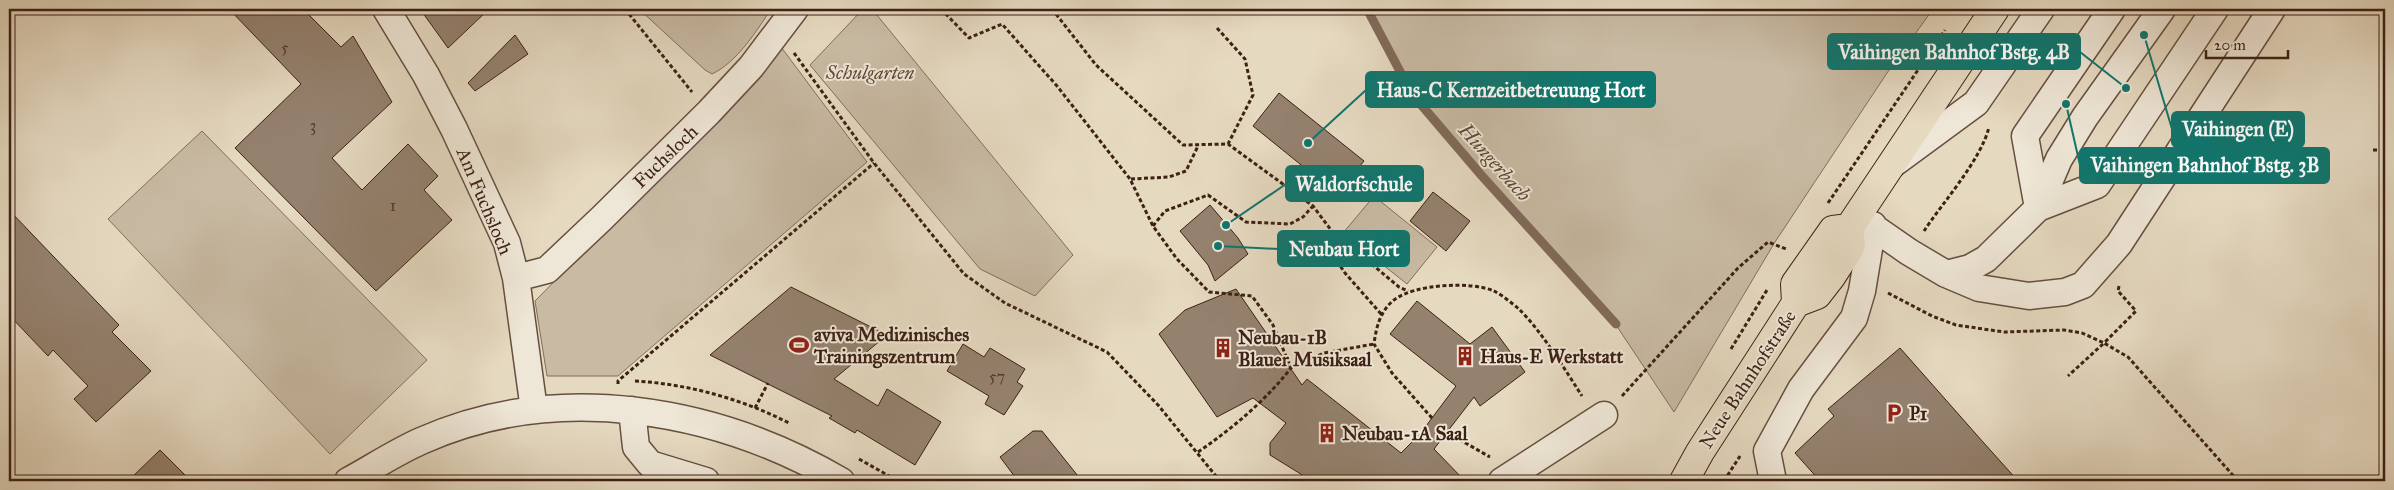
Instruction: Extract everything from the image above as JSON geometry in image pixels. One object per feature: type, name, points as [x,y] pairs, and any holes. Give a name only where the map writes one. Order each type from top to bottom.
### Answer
[{"type":"main road","points":[[1860,223],[1891,166],[1995,9]]},
{"type":"main road","name":"Neue Bahnhofstraße","points":[[1684,481],[1700,452],[1796,303],[1795,284],[1833,230],[1860,223]]},
{"type":"street","name":"Am Fuchsloch","points":[[386,9],[426,75],[481,184],[507,243],[516,278],[534,410]]},
{"type":"street","name":"Fuchsloch","points":[[516,278],[547,270],[709,112],[750,67],[795,9]]},
{"type":"street","points":[[1891,166],[1976,103],[2041,9]]},
{"type":"street","points":[[2038,208],[2024,136],[2112,9]]},
{"type":"street","points":[[1946,274],[1970,268],[1986,259],[2012,236],[2038,208],[2059,159],[2085,117],[2162,9]]},
{"type":"street","points":[[2038,208],[2097,185],[2215,9]]},
{"type":"street","points":[[1860,223],[1946,274],[1979,288],[2012,295],[2044,295],[2065,292],[2083,285],[2119,244],[2272,9]]},
{"type":"street","points":[[1773,481],[1767,452],[1801,389],[1854,318],[1862,291],[1860,223]]},
{"type":"street","points":[[348,481],[421,441],[475,422],[534,410],[624,410],[704,422],[743,434],[787,452],[841,481]]},
{"type":"street","points":[[624,410],[636,447],[650,464],[706,481]]},
{"type":"street","points":[[1507,478],[1598,419]]},
{"type":"path","points":[[625,9],[709,112]]},
{"type":"path","points":[[940,9],[969,38],[1002,24],[1058,86],[1130,179],[1153,226],[1177,259],[1209,292],[1252,296],[1273,325],[1291,368]]},
{"type":"path","points":[[1052,9],[1096,65],[1183,145],[1228,144],[1313,206],[1331,230],[1399,286],[1408,291]]},
{"type":"path","points":[[1217,28],[1245,59],[1253,96],[1228,144]]},
{"type":"path","points":[[778,31],[874,163],[964,274],[1005,303],[1107,352],[1198,452],[1220,481]]},
{"type":"path","points":[[1130,179],[1169,177],[1186,171],[1198,146]]},
{"type":"path","points":[[2373,150],[2385,150]]},
{"type":"path","points":[[624,410],[618,381],[874,163]]},
{"type":"path","points":[[1934,216],[1960,178]]},
{"type":"path","points":[[1153,226],[1165,211],[1208,195],[1246,222],[1290,224],[1303,217],[1313,206]]},
{"type":"path","points":[[1331,230],[1329,249],[1345,273],[1382,316]]},
{"type":"path","points":[[1432,418],[1392,372],[1374,344],[1377,323],[1392,301],[1408,291],[1449,285],[1494,291],[1519,309],[1548,346],[1598,419],[1738,268],[1768,242],[1794,252]]},
{"type":"path","points":[[2068,376],[2136,311],[2118,291],[2119,284]]},
{"type":"path","points":[[1881,290],[1932,316],[1956,325],[2004,332],[2064,330],[2082,333],[2104,343],[2128,358],[2238,481]]},
{"type":"path","points":[[1198,452],[1244,417],[1273,391],[1291,368],[1324,353],[1374,344]]},
{"type":"path","points":[[755,408],[768,383]]},
{"type":"path","points":[[1448,433],[1505,466],[1507,478]]},
{"type":"green space","points":[[639,9],[771,9],[738,54],[721,69],[712,74],[705,70]]},
{"type":"green space","name":"Schulgarten","points":[[863,9],[872,9],[1073,255],[1035,296],[980,269],[810,65]]},
{"type":"green space","points":[[1366,9],[1933,9],[1887,73],[1775,242],[1674,412],[1616,325],[1411,95]]},
{"type":"green space","points":[[781,47],[867,162],[618,376],[547,376],[535,301],[714,119]]},
{"type":"green space","points":[[202,131],[427,360],[330,454],[108,219]]},
{"type":"green space","points":[[1374,196],[1437,247],[1407,284],[1343,233]]},
{"type":"building","points":[[229,9],[303,9],[341,47],[353,36],[392,102],[332,158],[362,190],[408,144],[438,176],[424,190],[452,220],[376,291],[235,148],[301,84]]},
{"type":"building","points":[[420,9],[489,9],[448,48]]},
{"type":"building","points":[[515,35],[528,54],[475,91],[468,83]]},
{"type":"building","points":[[1279,93],[1364,161],[1337,194],[1253,126]]},
{"type":"building","points":[[1433,192],[1470,221],[1446,251],[1410,221]]},
{"type":"building","points":[[1210,205],[1238,238],[1248,254],[1215,281],[1208,265],[1180,231]]},
{"type":"building","points":[[9,210],[119,325],[112,332],[151,371],[96,422],[74,399],[88,386],[53,350],[48,356],[9,315]]},
{"type":"building","name":"aviva Medizinisches Trainingszentrum","points":[[791,287],[887,335],[834,379],[878,406],[887,389],[941,422],[915,465],[857,430],[855,433],[829,418],[832,416],[710,355]]},
{"type":"building","points":[[1236,289],[1302,385],[1307,379],[1401,453],[1420,434],[1456,386],[1390,334],[1417,301],[1470,344],[1492,327],[1525,372],[1480,406],[1474,397],[1434,449],[1465,481],[1312,481],[1270,455],[1270,443],[1286,423],[1253,398],[1217,417],[1159,334],[1185,310]]},
{"type":"building","points":[[963,344],[984,357],[990,348],[1025,369],[1017,382],[1023,386],[1004,415],[985,404],[989,396],[947,371]]},
{"type":"building","name":"P1","points":[[1900,348],[2018,481],[1820,481],[1795,453],[1834,416],[1828,409]]},
{"type":"building","points":[[1033,431],[1042,431],[1082,481],[1018,481],[1000,457]]},
{"type":"building","points":[[160,450],[191,481],[128,481]]},
{"type":"waterway","name":"Hungerbach","points":[[1367,9],[1412,94],[1482,176],[1616,324]]},
{"type":"place","name":"Vaihingen (E)","points":[[2144,35]]},
{"type":"place","name":"Vaihingen Bahnhof Bstg. 4B","points":[[2126,88]]},
{"type":"place","name":"Vaihingen Bahnhof Bstg. 3B","points":[[2066,104]]},
{"type":"place","name":"Haus-C Kernzeitbetreuung Hort","points":[[1308,143]]},
{"type":"place","name":"Waldorfschule","points":[[1226,225]]},
{"type":"place","name":"Neubau Hort","points":[[1218,246]]},
{"type":"place","name":"aviva Medizinisches Trainingszentrum","points":[[799,345]]},
{"type":"place","name":"Neubau-1B Blauer Musiksaal","points":[[1223,348]]},
{"type":"place","name":"Haus-E Werkstatt","points":[[1465,356]]},
{"type":"place","name":"P1","points":[[1894,413]]},
{"type":"place","name":"Neubau-1A Saal","points":[[1327,433]]}]
